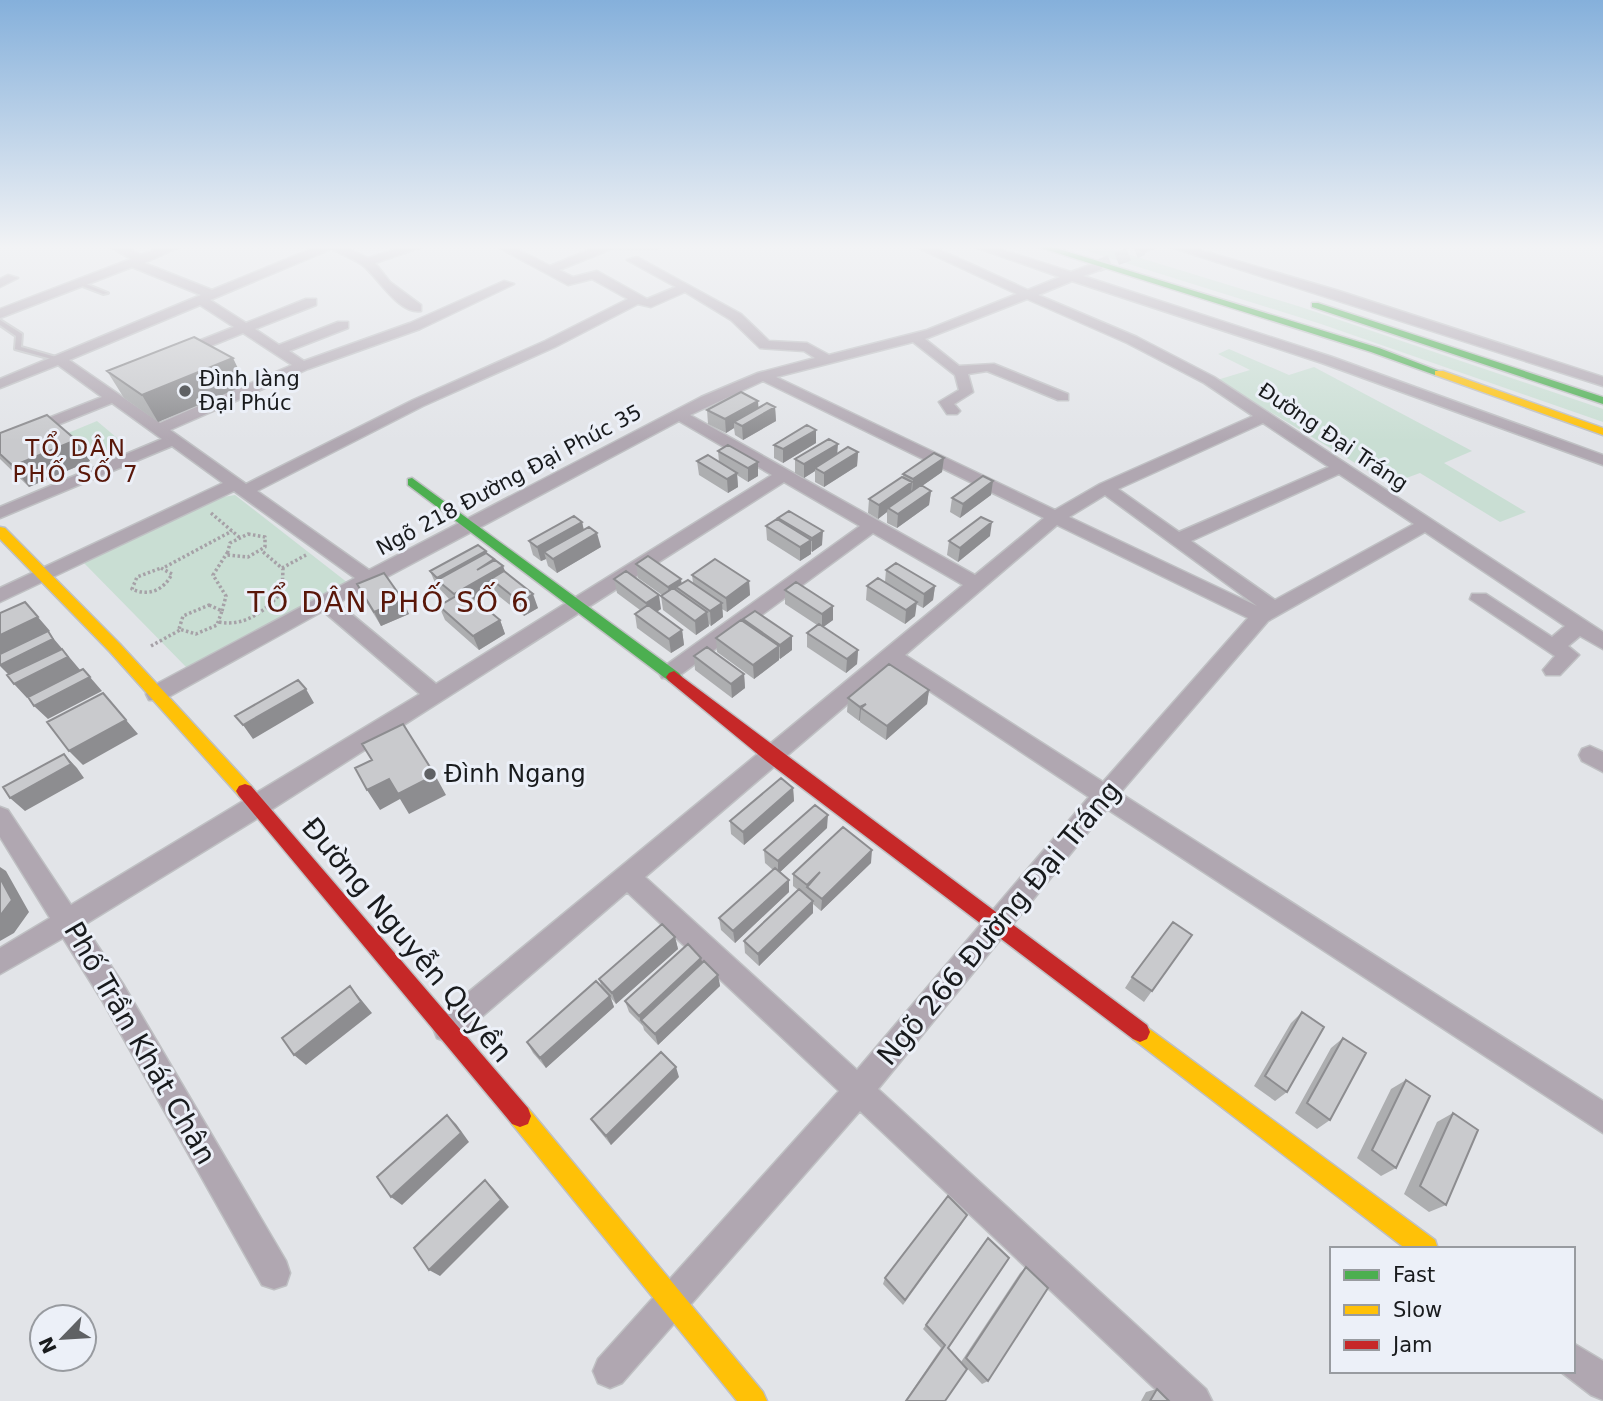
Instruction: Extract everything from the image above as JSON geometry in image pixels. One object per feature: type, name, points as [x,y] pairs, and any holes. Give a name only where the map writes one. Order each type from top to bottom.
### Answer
[{"type":"main road","points":[[1245,310],[1375,351],[1603,432]]},
{"type":"main road","points":[[1335,310],[1603,401]]},
{"type":"main road","points":[[412,482],[471,523],[670,673],[771,755],[1423,1247]]},
{"type":"main road","name":"Đường Nguyễn Quyền","points":[[0,531],[46,573],[258,806],[673,1299],[754,1401]]},
{"type":"street","points":[[0,384],[175,310]]},
{"type":"street","points":[[223,310],[244,328],[303,366]]},
{"type":"street","points":[[169,358],[289,310]]},
{"type":"street","points":[[0,513],[303,366],[415,326],[450,310]]},
{"type":"street","points":[[0,596],[550,344],[616,310]]},
{"type":"street","points":[[725,310],[736,317],[765,345],[807,347],[829,361]]},
{"type":"street","name":"Ngõ 218 Đường Đại Phúc 35","points":[[59,359],[108,389],[369,579],[679,415],[763,376],[916,338],[987,310]]},
{"type":"street","name":"Đường Đại Tráng","points":[[1062,310],[1132,340],[1209,380],[1603,642]]},
{"type":"street","points":[[1177,310],[1326,360],[1603,460]]},
{"type":"street","points":[[1385,310],[1603,382]]},
{"type":"street","points":[[278,350],[343,325]]},
{"type":"street","points":[[916,338],[953,369],[960,371],[989,367],[1063,397]]},
{"type":"street","points":[[952,411],[946,402],[965,392],[966,384],[960,371]]},
{"type":"street","points":[[763,376],[1056,517],[1267,613]]},
{"type":"street","points":[[0,443],[108,389]]},
{"type":"street","points":[[679,415],[976,584]]},
{"type":"street","points":[[447,1028],[1056,517],[1106,488],[1264,417]]},
{"type":"street","points":[[1177,540],[1340,468]]},
{"type":"street","points":[[0,962],[258,806],[783,475]]},
{"type":"street","points":[[1106,488],[1177,540],[1267,613]]},
{"type":"street","name":"Ngõ 266 Đường Đại Tráng","points":[[610,1371],[860,1089],[1103,797],[1267,613],[1427,524]]},
{"type":"street","points":[[670,673],[873,525]]},
{"type":"street","points":[[156,694],[369,579]]},
{"type":"street","points":[[1479,599],[1569,655],[1553,670]]},
{"type":"street","points":[[326,603],[435,695]]},
{"type":"street","points":[[1553,647],[1579,626]]},
{"type":"street","points":[[889,655],[1103,797],[1603,1118]]},
{"type":"street","name":"Phố Trần Khát Chân","points":[[0,817],[113,993],[274,1273]]},
{"type":"street","points":[[628,877],[1194,1401]]},
{"type":"street","points":[[1575,1362],[1603,1383]]},
{"type":"lane","points":[[0,322],[20,335],[17,348],[59,359]]},
{"type":"path","points":[[203,506],[239,537]]},
{"type":"path","points":[[164,568],[171,572],[172,578],[161,588],[143,593],[132,589],[132,583],[141,573],[164,568],[232,531]]},
{"type":"path","points":[[219,622],[226,596],[213,575],[227,554],[228,546],[239,537],[251,534],[264,536],[268,543],[261,551],[243,558],[227,554]]},
{"type":"path","points":[[151,646],[180,630],[196,634],[219,622],[240,622],[264,611],[282,592],[285,576],[282,568],[261,551]]},
{"type":"path","points":[[282,568],[312,552]]},
{"type":"path","points":[[180,630],[179,620],[195,609],[214,606],[222,611]]},
{"type":"green space","points":[[1277,310],[1311,310],[1603,409],[1603,422]]},
{"type":"green space","points":[[1229,349],[1289,375],[1314,367],[1472,451],[1444,463],[1526,512],[1500,522],[1420,473],[1390,484],[1217,380],[1250,370],[1218,354]]},
{"type":"green space","points":[[97,421],[123,443],[94,456],[68,433]]},
{"type":"green space","points":[[235,495],[348,583],[189,670],[83,562],[223,497]]},
{"type":"building","points":[[194,337],[233,358],[142,395],[107,371]]},
{"type":"building","points":[[741,392],[758,401],[725,419],[707,410]]},
{"type":"building","points":[[767,403],[775,407],[742,426],[734,422]]},
{"type":"building","points":[[47,415],[76,440],[13,466],[0,454],[0,433]]},
{"type":"building","points":[[807,425],[816,430],[783,449],[774,445]]},
{"type":"building","points":[[829,439],[838,444],[804,464],[795,459]]},
{"type":"building","points":[[728,445],[758,462],[748,468],[718,451]]},
{"type":"building","points":[[848,447],[858,452],[824,473],[815,468]]},
{"type":"building","points":[[934,453],[944,458],[913,479],[903,474]]},
{"type":"building","points":[[708,455],[737,473],[727,479],[697,461]]},
{"type":"building","points":[[983,476],[993,481],[963,504],[952,498]]},
{"type":"building","points":[[902,477],[912,482],[879,505],[869,499]]},
{"type":"building","points":[[921,485],[931,491],[898,514],[888,508]]},
{"type":"building","points":[[789,511],[823,531],[812,538],[778,518]]},
{"type":"building","points":[[574,516],[582,522],[537,547],[529,541]]},
{"type":"building","points":[[981,517],[992,522],[960,548],[949,541]]},
{"type":"building","points":[[777,519],[811,540],[800,547],[766,526]]},
{"type":"building","points":[[589,527],[597,533],[553,559],[544,552]]},
{"type":"building","points":[[478,545],[486,551],[437,578],[430,571]]},
{"type":"building","points":[[486,553],[494,559],[477,570],[495,560],[503,566],[454,594],[437,580]]},
{"type":"building","points":[[648,556],[681,579],[668,587],[636,564]]},
{"type":"building","points":[[715,559],[749,581],[726,598],[692,575]]},
{"type":"building","points":[[896,563],[935,586],[924,594],[886,570]]},
{"type":"building","points":[[504,571],[533,594],[520,602],[491,579]]},
{"type":"building","points":[[626,571],[659,595],[646,603],[614,579]]},
{"type":"building","points":[[384,573],[403,600],[374,612],[357,584]]},
{"type":"building","points":[[878,578],[917,602],[906,610],[867,586]]},
{"type":"building","points":[[688,580],[722,603],[710,611],[676,587]]},
{"type":"building","points":[[796,582],[833,606],[822,614],[785,590]]},
{"type":"building","points":[[673,588],[707,612],[695,621],[661,596]]},
{"type":"building","points":[[465,591],[500,620],[473,636],[439,606]]},
{"type":"building","points":[[25,602],[38,617],[0,635],[0,613]]},
{"type":"building","points":[[648,605],[682,630],[669,639],[635,614]]},
{"type":"building","points":[[755,611],[792,636],[780,645],[743,619]]},
{"type":"building","points":[[741,620],[779,646],[753,665],[716,638]]},
{"type":"building","points":[[819,624],[858,650],[847,659],[807,633]]},
{"type":"building","points":[[48,631],[53,639],[0,665],[0,654]]},
{"type":"building","points":[[707,647],[744,674],[731,684],[694,656]]},
{"type":"building","points":[[62,649],[68,657],[14,684],[7,675]]},
{"type":"building","points":[[889,664],[929,690],[887,726],[861,708],[866,704],[860,707],[848,698]]},
{"type":"building","points":[[83,669],[90,677],[34,706],[28,697]]},
{"type":"building","points":[[298,680],[306,689],[243,725],[235,716]]},
{"type":"building","points":[[103,693],[126,720],[69,751],[47,722]]},
{"type":"building","points":[[403,724],[435,775],[398,794],[389,779],[367,790],[355,768],[372,760],[362,744]]},
{"type":"building","points":[[64,754],[71,764],[10,798],[3,787]]},
{"type":"building","points":[[781,778],[793,788],[743,832],[730,821]]},
{"type":"building","points":[[815,805],[828,815],[778,861],[764,850]]},
{"type":"building","points":[[843,827],[872,850],[822,899],[807,887],[820,872],[807,885],[793,874]]},
{"type":"building","points":[[775,868],[789,880],[733,931],[719,918]]},
{"type":"building","points":[[0,878],[12,900],[0,916]]},
{"type":"building","points":[[799,889],[813,901],[758,954],[744,941]]},
{"type":"building","points":[[1173,922],[1192,935],[1152,991],[1132,977]]},
{"type":"building","points":[[662,924],[675,937],[612,993],[599,979]]},
{"type":"building","points":[[688,944],[701,958],[639,1016],[625,1001]]},
{"type":"building","points":[[704,961],[718,975],[655,1034],[641,1020]]},
{"type":"building","points":[[596,981],[610,996],[540,1058],[527,1042]]},
{"type":"building","points":[[350,986],[361,1002],[294,1055],[282,1038]]},
{"type":"building","points":[[1302,1012],[1324,1027],[1287,1092],[1265,1076]]},
{"type":"building","points":[[1343,1038],[1366,1053],[1330,1120],[1307,1103]]},
{"type":"building","points":[[661,1052],[676,1067],[606,1136],[591,1119]]},
{"type":"building","points":[[1406,1080],[1430,1096],[1396,1168],[1372,1150]]},
{"type":"building","points":[[1453,1113],[1478,1130],[1446,1205],[1420,1186]]},
{"type":"building","points":[[447,1115],[461,1133],[391,1197],[377,1177]]},
{"type":"building","points":[[485,1180],[501,1200],[429,1270],[414,1248]]},
{"type":"building","points":[[948,1196],[967,1215],[905,1300],[885,1278]]},
{"type":"building","points":[[988,1238],[1009,1258],[948,1348],[967,1369],[945,1401],[906,1401],[945,1345],[926,1325]]},
{"type":"building","points":[[1026,1267],[1048,1288],[988,1381],[966,1358]]},
{"type":"building","points":[[1157,1389],[1169,1401],[1150,1401]]},
{"type":"traffic: fast","points":[[1247,310],[1439,373]]},
{"type":"traffic: fast","points":[[1331,310],[1603,401]]},
{"type":"traffic: fast","points":[[412,482],[674,677]]},
{"type":"traffic: slow","points":[[1439,373],[1603,432]]},
{"type":"traffic: slow","points":[[0,531],[115,648],[245,791]]},
{"type":"traffic: slow","points":[[1140,1032],[1423,1247]]},
{"type":"traffic: slow","points":[[520,1116],[754,1401]]},
{"type":"traffic: jam","points":[[674,677],[771,755],[1140,1032]]},
{"type":"traffic: jam","points":[[245,791],[520,1116]]},
{"type":"place","name":"Đình làng Đại Phúc","points":[[185,391]]},
{"type":"place","name":"Đình Ngang","points":[[430,774]]},
{"type":"district","name":"TỔ DÂN PHỐ SỐ 7","points":[[76,461]]},
{"type":"district","name":"TỔ DÂN PHỐ SỐ 6","points":[[389,602]]}]
